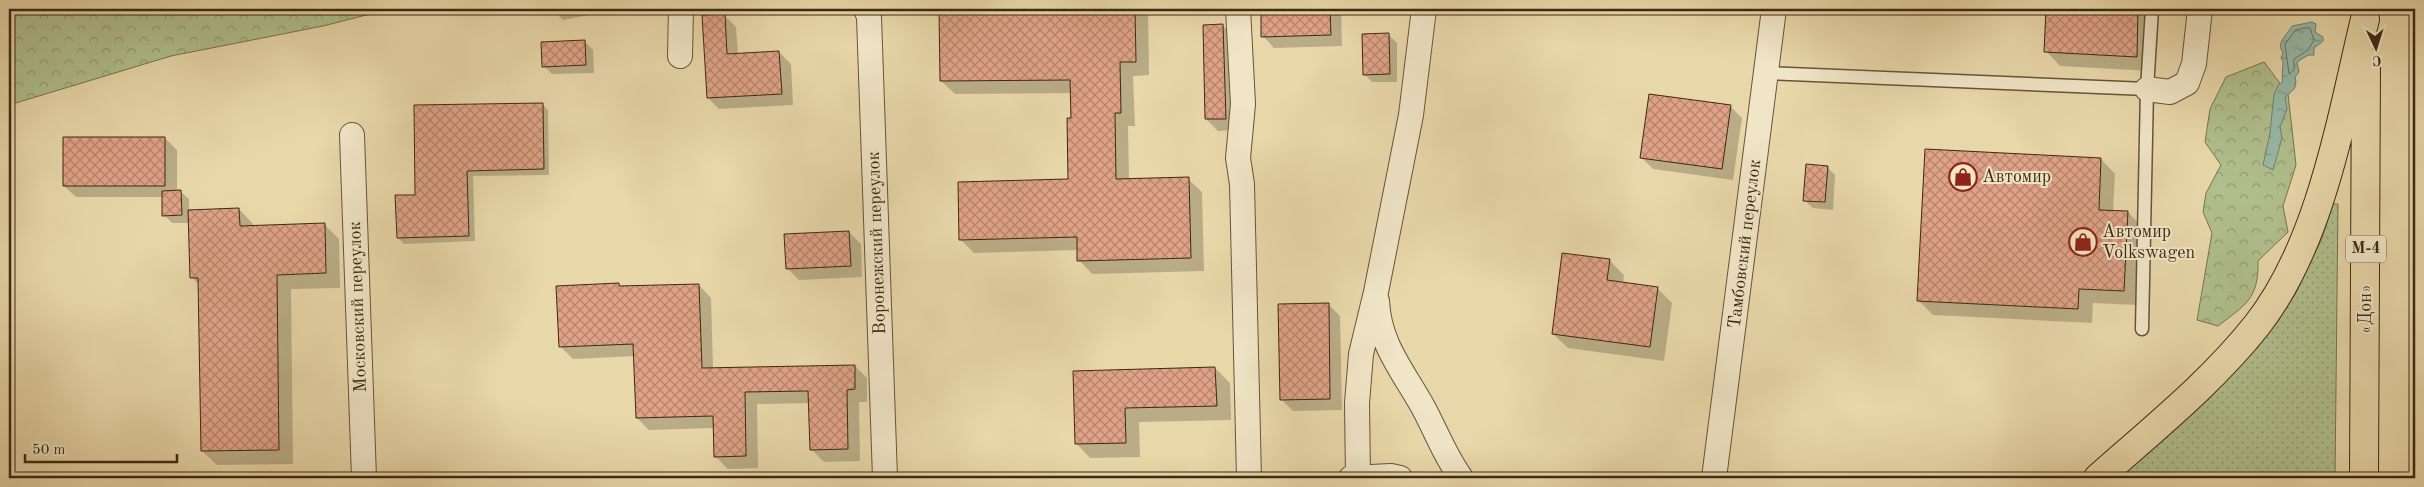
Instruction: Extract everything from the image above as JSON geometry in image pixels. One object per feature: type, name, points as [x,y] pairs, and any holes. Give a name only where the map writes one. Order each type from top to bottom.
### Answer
[{"type":"highway","points":[[2098,478],[2214,374],[2258,324],[2292,268],[2314,216],[2339,128],[2366,14]]},
{"type":"highway","name":"«Дон»","points":[[2364,478],[2366,14]]},
{"type":"street","points":[[680,56],[681,9]]},
{"type":"street","name":"Воронежский переулок","points":[[866,9],[869,17],[885,478]]},
{"type":"street","points":[[1238,9],[1243,104],[1238,158],[1242,184],[1249,478]]},
{"type":"street","points":[[1358,478],[1357,403],[1360,354],[1376,292],[1411,115],[1424,9]]},
{"type":"street","name":"Тамбовский переулок","points":[[1714,478],[1774,9]]},
{"type":"street","points":[[2147,89],[2170,92],[2187,83],[2194,64],[2200,9]]},
{"type":"street","name":"Московский переулок","points":[[352,135],[364,478]]},
{"type":"street","points":[[1376,292],[1378,322],[1385,341],[1423,408],[1448,459],[1461,478]]},
{"type":"street","points":[[1351,478],[1391,476],[1400,478]]},
{"type":"lane","points":[[2142,329],[2147,89],[2152,9]]},
{"type":"lane","points":[[1766,73],[2147,89]]},
{"type":"green space","points":[[9,9],[390,9],[323,26],[171,56],[9,105]]},
{"type":"green space","points":[[2264,62],[2288,94],[2296,165],[2283,206],[2288,232],[2258,261],[2256,284],[2248,300],[2218,326],[2197,320],[2212,233],[2203,212],[2206,193],[2221,165],[2205,142],[2210,109],[2226,77]]},
{"type":"green space","points":[[2333,204],[2338,204],[2335,478],[2114,478],[2244,361],[2267,335],[2296,293],[2322,238]]},
{"type":"water","points":[[2312,22],[2316,24],[2315,32],[2323,37],[2323,41],[2314,47],[2314,55],[2308,55],[2297,62],[2299,72],[2295,77],[2296,84],[2285,97],[2287,109],[2280,127],[2282,138],[2273,170],[2263,165],[2270,133],[2274,94],[2279,84],[2282,83],[2283,61],[2281,58],[2283,53],[2281,42],[2292,26]]},
{"type":"building","points":[[939,9],[1135,9],[1136,62],[1120,62],[1121,113],[1115,113],[1116,179],[1189,177],[1191,258],[1077,261],[1077,237],[959,240],[958,182],[1068,179],[1067,118],[1071,118],[1070,80],[940,81]]},
{"type":"building","points":[[1261,9],[1330,9],[1331,35],[1261,37]]},
{"type":"building","points":[[2046,9],[2138,9],[2137,57],[2044,52]]},
{"type":"building","points":[[725,14],[727,54],[779,51],[782,94],[707,98],[702,15]]},
{"type":"building","points":[[1223,24],[1226,119],[1205,119],[1203,25]]},
{"type":"building","points":[[1389,33],[1390,74],[1363,75],[1362,34]]},
{"type":"building","points":[[585,40],[586,65],[542,67],[541,42]]},
{"type":"building","points":[[1649,94],[1731,105],[1722,169],[1640,158]]},
{"type":"building","points":[[543,103],[544,169],[467,171],[469,236],[397,238],[395,195],[415,195],[414,105]]},
{"type":"building","points":[[63,137],[165,137],[165,186],[63,186]]},
{"type":"building","points":[[1925,149],[2101,158],[2099,210],[2128,211],[2124,291],[2079,289],[2078,309],[1917,301]]},
{"type":"building","points":[[1806,164],[1828,166],[1825,202],[1803,201]]},
{"type":"building","points":[[181,190],[182,215],[162,216],[162,191]]},
{"type":"building","points":[[239,208],[240,226],[325,223],[326,273],[277,275],[279,450],[201,451],[198,278],[190,278],[188,210]]},
{"type":"building","points":[[849,231],[851,266],[786,269],[784,234]]},
{"type":"building","points":[[1562,253],[1610,259],[1607,280],[1658,287],[1650,347],[1552,334]]},
{"type":"building","points":[[619,283],[619,286],[699,284],[702,368],[855,365],[855,389],[847,390],[848,449],[810,450],[808,391],[745,392],[746,456],[714,457],[713,416],[636,418],[633,344],[559,347],[556,286]]},
{"type":"building","points":[[1329,303],[1330,399],[1280,400],[1278,304]]},
{"type":"building","points":[[1215,367],[1217,406],[1125,408],[1126,443],[1075,444],[1073,371]]},
{"type":"place","name":"Автомир","points":[[1963,177]]},
{"type":"place","name":"Автомир Volkswagen","points":[[2083,242]]}]
